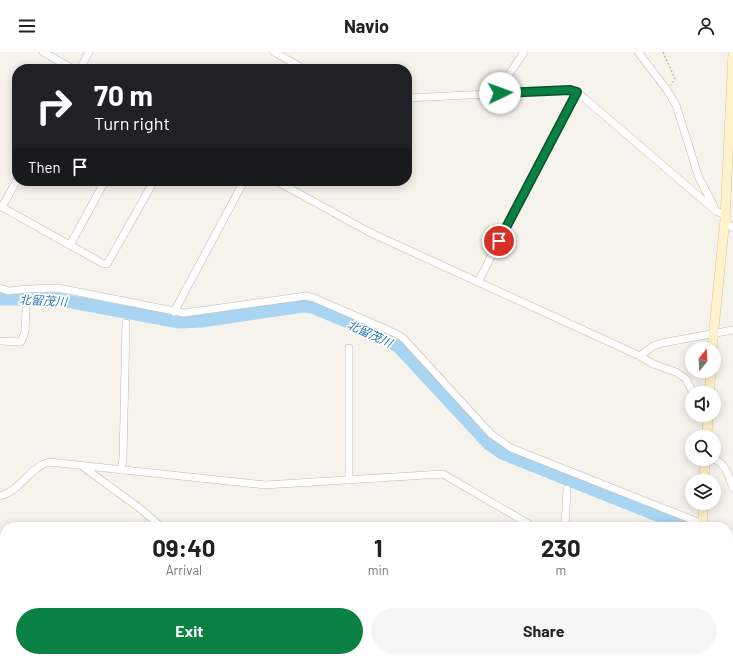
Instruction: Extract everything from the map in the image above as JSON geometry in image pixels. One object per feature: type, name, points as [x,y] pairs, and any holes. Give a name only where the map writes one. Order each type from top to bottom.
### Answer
[{"type":"street","points":[[43,52],[64,64]]},
{"type":"street","points":[[83,64],[89,52]]},
{"type":"street","points":[[274,52],[295,64]]},
{"type":"street","points":[[500,93],[504,82],[524,52]]},
{"type":"street","points":[[638,52],[667,90],[676,105],[699,178],[716,211]]},
{"type":"street","points":[[713,342],[725,219],[733,52]]},
{"type":"street","points":[[412,98],[570,90],[577,92],[716,211],[733,228]]},
{"type":"street","points":[[478,282],[577,92]]},
{"type":"street","points":[[13,186],[1,206],[102,263],[107,264],[151,186]]},
{"type":"street","points":[[70,245],[102,186]]},
{"type":"street","points":[[174,312],[241,186]]},
{"type":"street","points":[[285,186],[371,233],[640,356],[654,364],[676,372],[686,379],[690,386]]},
{"type":"street","points":[[0,288],[8,291],[58,288],[184,313],[306,296],[314,298],[397,334],[404,339],[491,434],[511,448],[696,522]]},
{"type":"street","points":[[0,341],[21,342],[25,332],[26,310]]},
{"type":"street","points":[[121,470],[123,451],[126,323]]},
{"type":"street","points":[[640,356],[652,346],[662,343],[714,332],[733,330]]},
{"type":"street","points":[[349,348],[349,480]]},
{"type":"street","points":[[0,496],[15,489],[39,465],[54,462],[265,485],[443,474],[519,522]]},
{"type":"street","points":[[721,464],[727,470],[733,488]]},
{"type":"street","points":[[80,465],[142,510],[154,522]]},
{"type":"street","points":[[565,522],[567,489]]},
{"type":"street","points":[[703,510],[703,522]]},
{"type":"path","points":[[663,52],[675,79],[667,90]]},
{"type":"waterway","name":"北留茂川","points":[[0,299],[56,299],[179,322],[202,321],[303,306],[312,307],[375,333],[399,347],[489,444],[502,453],[674,522]]},
{"type":"route","points":[[499,241],[577,92],[570,90],[500,93]]}]
